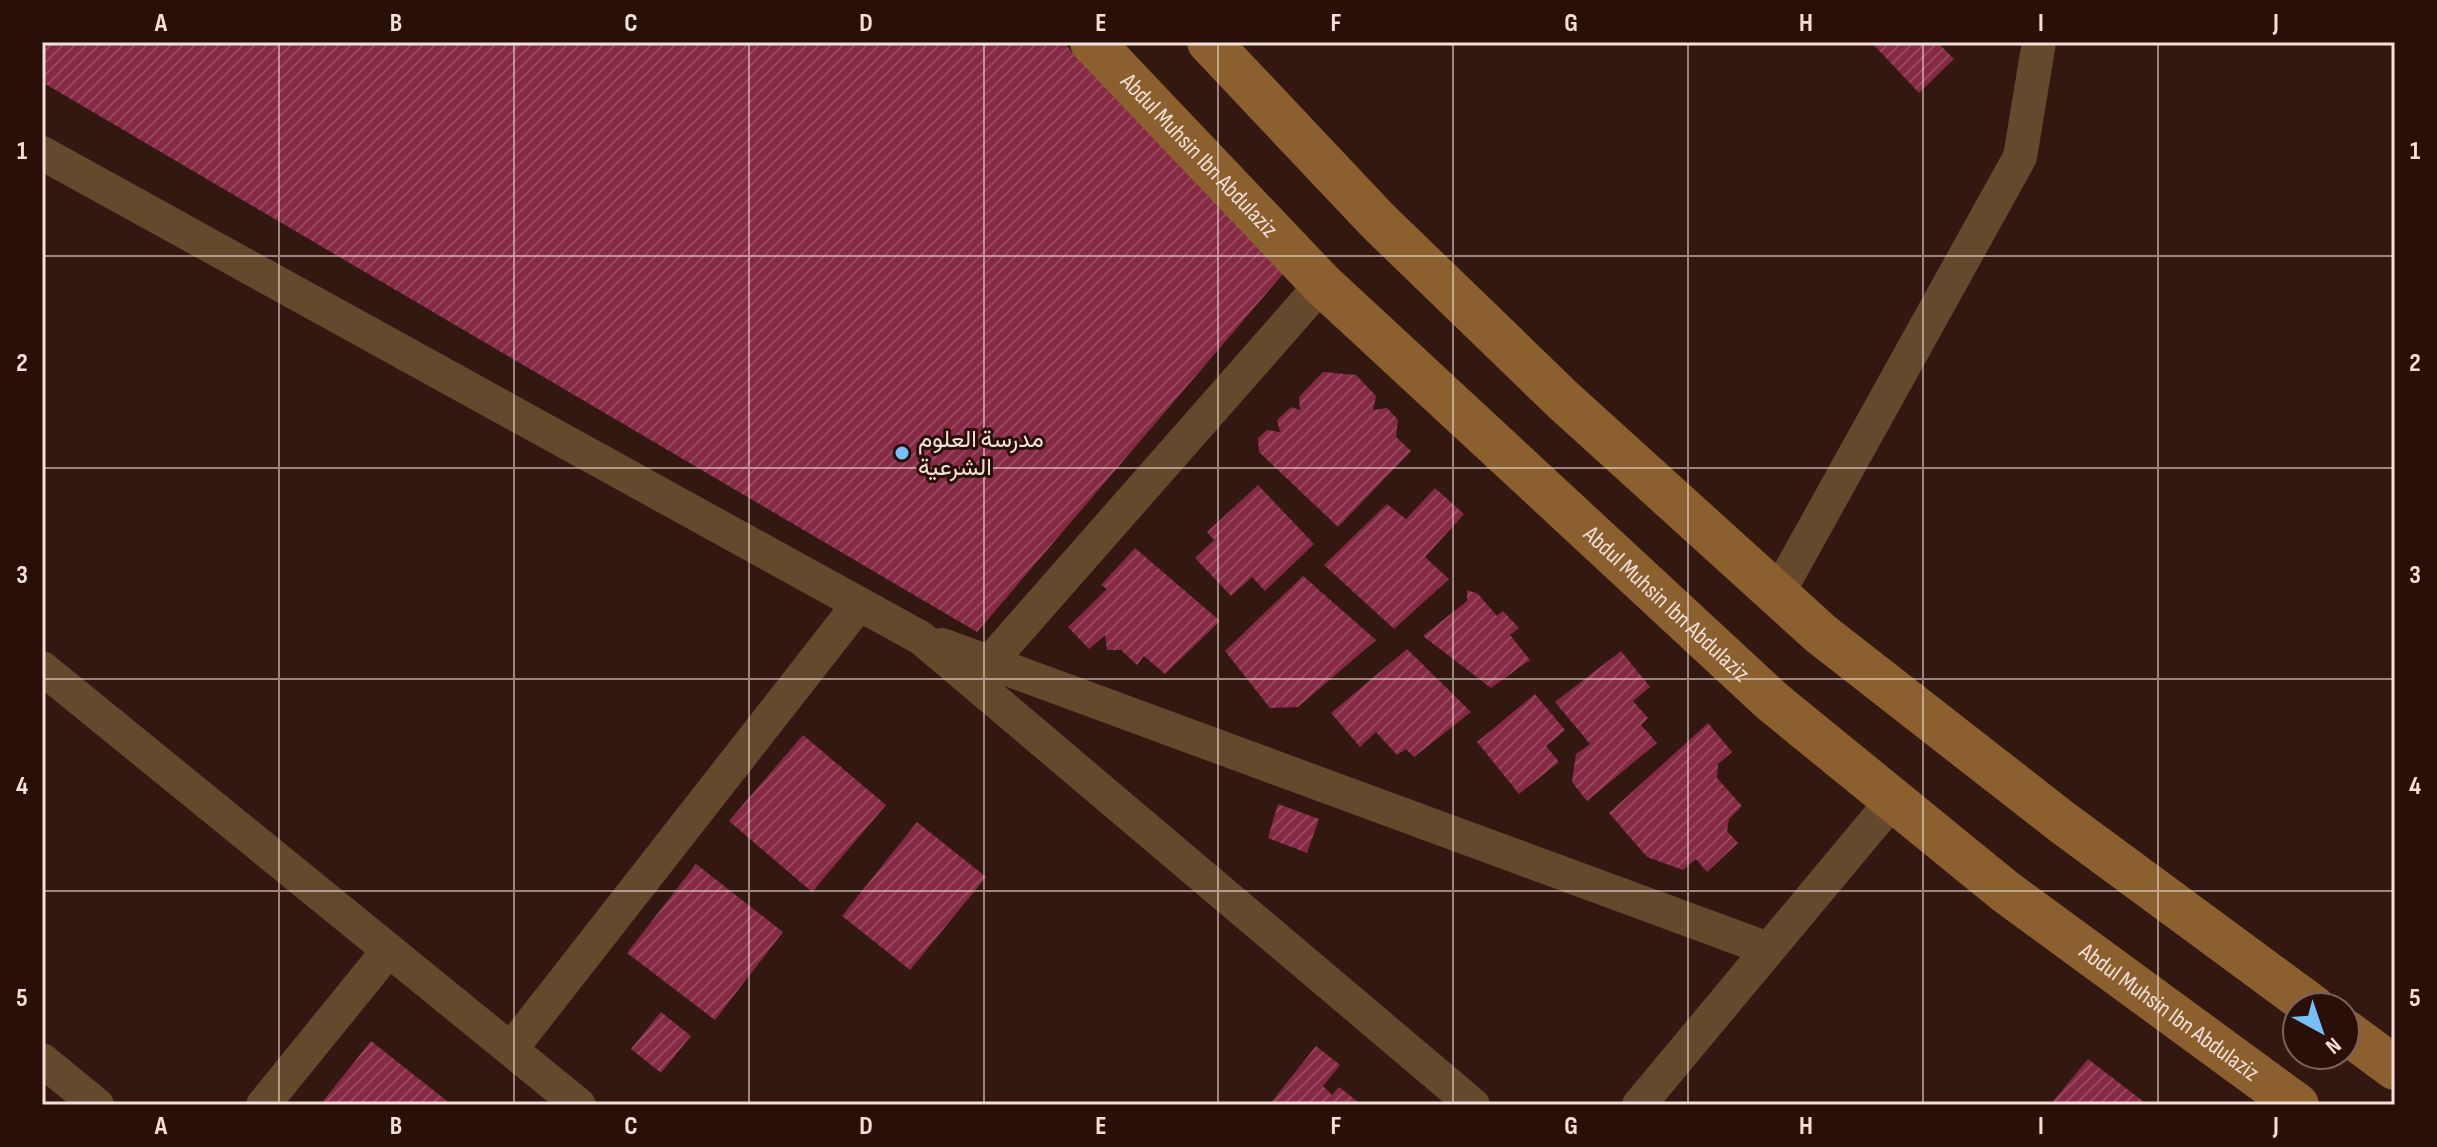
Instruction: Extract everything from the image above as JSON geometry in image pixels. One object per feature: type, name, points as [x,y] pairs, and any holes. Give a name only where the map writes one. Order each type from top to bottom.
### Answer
[{"type":"main road","name":"Abdul Muhsin Ibn Abdulaziz","points":[[1092,42],[1322,284],[1773,702],[2006,892],[2297,1105]]},
{"type":"main road","points":[[1209,42],[1410,253],[1563,400],[1821,634],[2062,822],[2291,991]]},
{"type":"street","points":[[1777,595],[2020,157],[2039,42]]},
{"type":"street","points":[[42,153],[921,638],[1768,949]]},
{"type":"street","points":[[989,663],[1322,284]]},
{"type":"street","points":[[511,1049],[859,604]]},
{"type":"street","points":[[921,638],[1473,1105]]},
{"type":"street","points":[[42,668],[579,1105]]},
{"type":"street","points":[[1639,1105],[1893,800]]},
{"type":"street","points":[[263,1105],[388,951]]},
{"type":"street","points":[[42,1060],[85,1101]]},
{"type":"building","name":"مدرسة العلوم الشرعية","points":[[42,42],[1063,42],[1283,274],[977,632],[42,82]]},
{"type":"building","points":[[1871,42],[1937,42],[1954,59],[1919,93]]},
{"type":"building","points":[[1323,372],[1356,375],[1376,396],[1373,410],[1387,408],[1398,420],[1396,437],[1411,451],[1338,527],[1259,452],[1258,438],[1267,430],[1280,432],[1277,420],[1291,407],[1300,410],[1299,397]]},
{"type":"building","points":[[1258,485],[1314,544],[1265,591],[1252,577],[1231,596],[1195,558],[1214,540],[1207,532]]},
{"type":"building","points":[[1435,488],[1464,514],[1425,557],[1449,579],[1394,629],[1324,565],[1387,504],[1406,519]]},
{"type":"building","points":[[1135,548],[1220,621],[1165,674],[1144,656],[1137,665],[1121,650],[1107,650],[1105,635],[1089,649],[1068,627],[1107,589],[1101,585]]},
{"type":"building","points":[[1303,576],[1376,640],[1298,707],[1270,708],[1225,651]]},
{"type":"building","points":[[1467,590],[1478,594],[1497,616],[1503,611],[1519,628],[1510,635],[1530,660],[1491,688],[1423,636],[1467,601]]},
{"type":"building","points":[[1407,649],[1471,712],[1414,757],[1406,749],[1397,755],[1376,732],[1360,747],[1331,713]]},
{"type":"building","points":[[1621,651],[1650,687],[1633,701],[1648,718],[1641,725],[1657,743],[1587,801],[1572,782],[1576,754],[1590,744],[1555,702]]},
{"type":"building","points":[[1535,694],[1565,730],[1546,746],[1559,762],[1519,794],[1477,742]]},
{"type":"building","points":[[1708,723],[1732,752],[1718,764],[1717,778],[1742,806],[1729,819],[1727,831],[1738,843],[1707,872],[1696,859],[1683,870],[1647,857],[1609,813]]},
{"type":"building","points":[[803,735],[886,805],[812,892],[729,821]]},
{"type":"building","points":[[1278,804],[1319,819],[1307,853],[1268,838]]},
{"type":"building","points":[[917,822],[986,877],[910,970],[842,916]]},
{"type":"building","points":[[696,864],[783,932],[715,1020],[627,953]]},
{"type":"building","points":[[661,1012],[691,1036],[661,1073],[631,1049]]},
{"type":"building","points":[[371,1041],[452,1105],[320,1105]]},
{"type":"building","points":[[1316,1046],[1340,1065],[1323,1086],[1332,1095],[1339,1087],[1362,1105],[1269,1105]]},
{"type":"building","points":[[2088,1059],[2148,1105],[2050,1105]]},
{"type":"place","name":"مدرسة العلوم الشرعية","points":[[902,453]]}]
